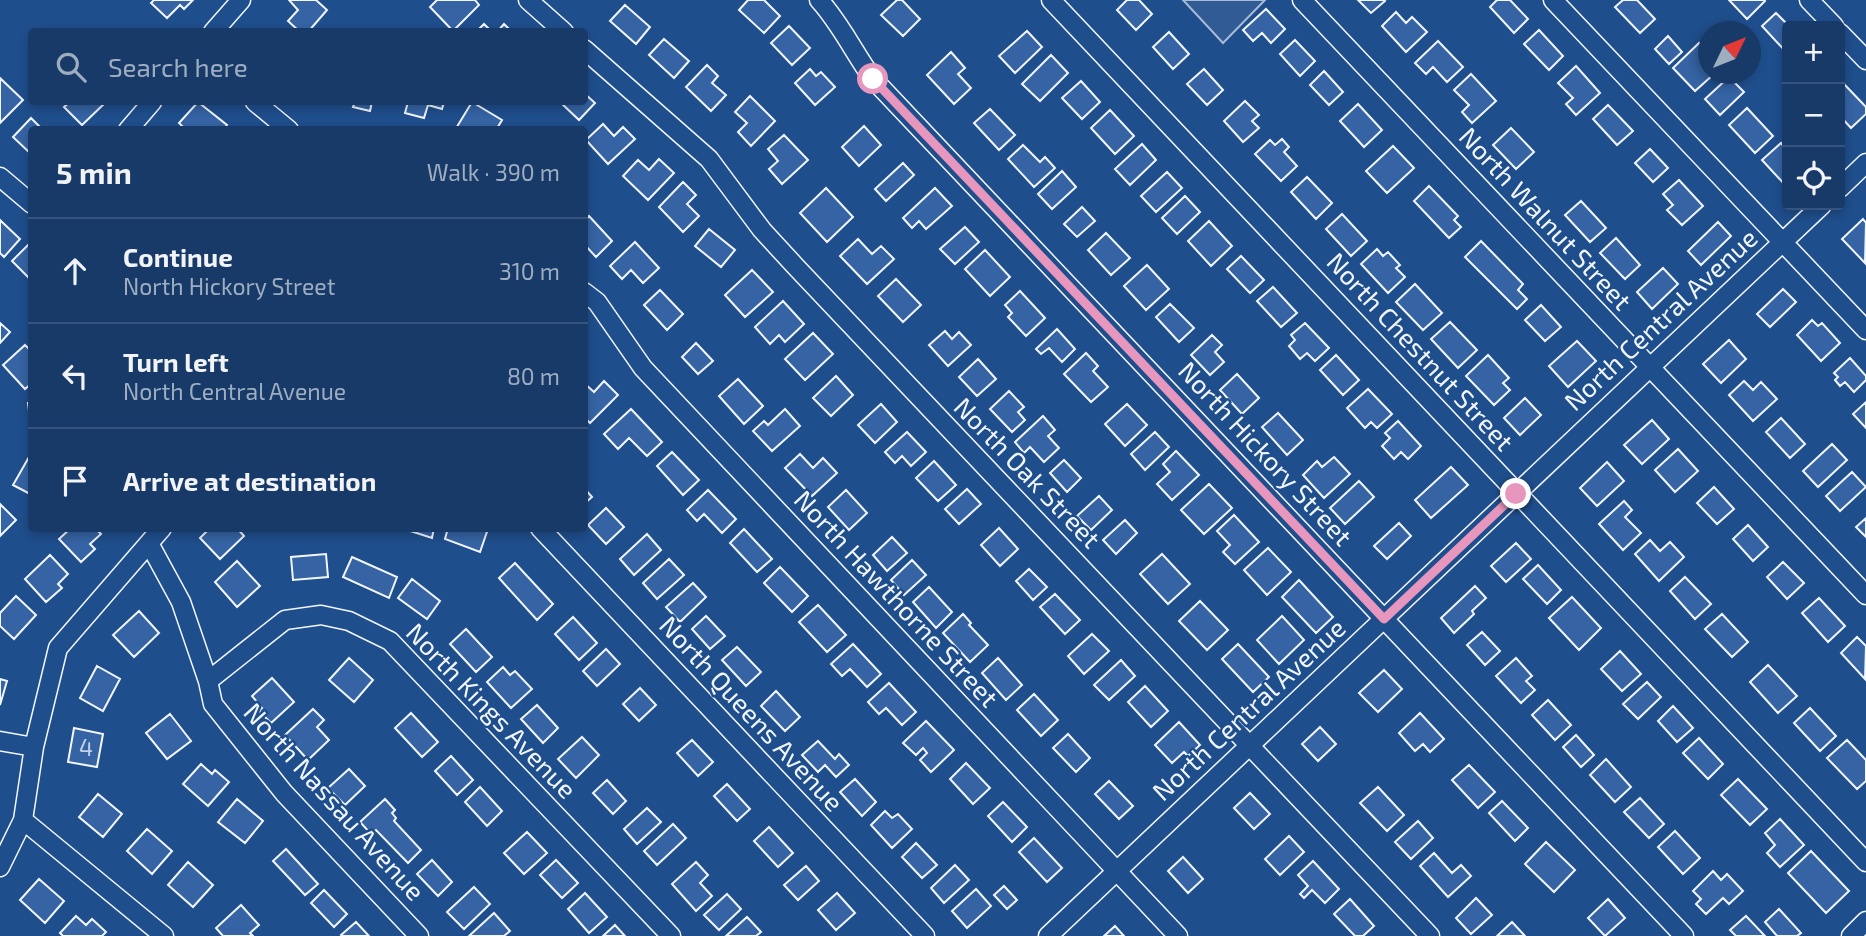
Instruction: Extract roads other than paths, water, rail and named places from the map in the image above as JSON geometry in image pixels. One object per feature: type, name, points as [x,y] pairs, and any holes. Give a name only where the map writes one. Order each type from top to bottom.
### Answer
[{"type":"street","points":[[217,28],[240,0]]},
{"type":"street","points":[[528,0],[560,28]]},
{"type":"street","name":"North Hickory Street","points":[[818,0],[835,18],[873,79],[1684,936]]},
{"type":"street","name":"North Chestnut Street","points":[[1051,0],[1866,862]]},
{"type":"street","name":"North Walnut Street","points":[[1302,0],[1866,595]]},
{"type":"street","points":[[1553,0],[1866,330]]},
{"type":"street","points":[[1809,0],[1829,21]]},
{"type":"street","points":[[1845,38],[1866,60]]},
{"type":"street","name":"North Oak Street","points":[[588,53],[709,159],[762,230],[796,267],[1430,936]]},
{"type":"street","points":[[131,126],[149,105]]},
{"type":"street","points":[[259,105],[284,126]]},
{"type":"street","points":[[1845,183],[1866,163]]},
{"type":"street","points":[[0,177],[28,201]]},
{"type":"street","name":"North Central Avenue","points":[[1048,936],[1817,210]]},
{"type":"street","name":"North Hawthorne Street","points":[[588,295],[597,302],[643,368],[1178,936]]},
{"type":"street","points":[[0,867],[23,820],[34,747],[58,648],[159,532]]},
{"type":"street","name":"North Queens Avenue","points":[[544,532],[925,936]]},
{"type":"street","name":"North Nassau Avenue","points":[[150,545],[181,602],[208,681],[213,704],[284,793],[419,936]]},
{"type":"street","name":"North Kings Avenue","points":[[208,681],[285,620],[321,615],[349,621],[390,641],[670,936]]},
{"type":"street","points":[[0,741],[34,747]]},
{"type":"street","points":[[23,820],[163,936]]},
{"type":"street","points":[[1851,936],[1866,921]]}]
